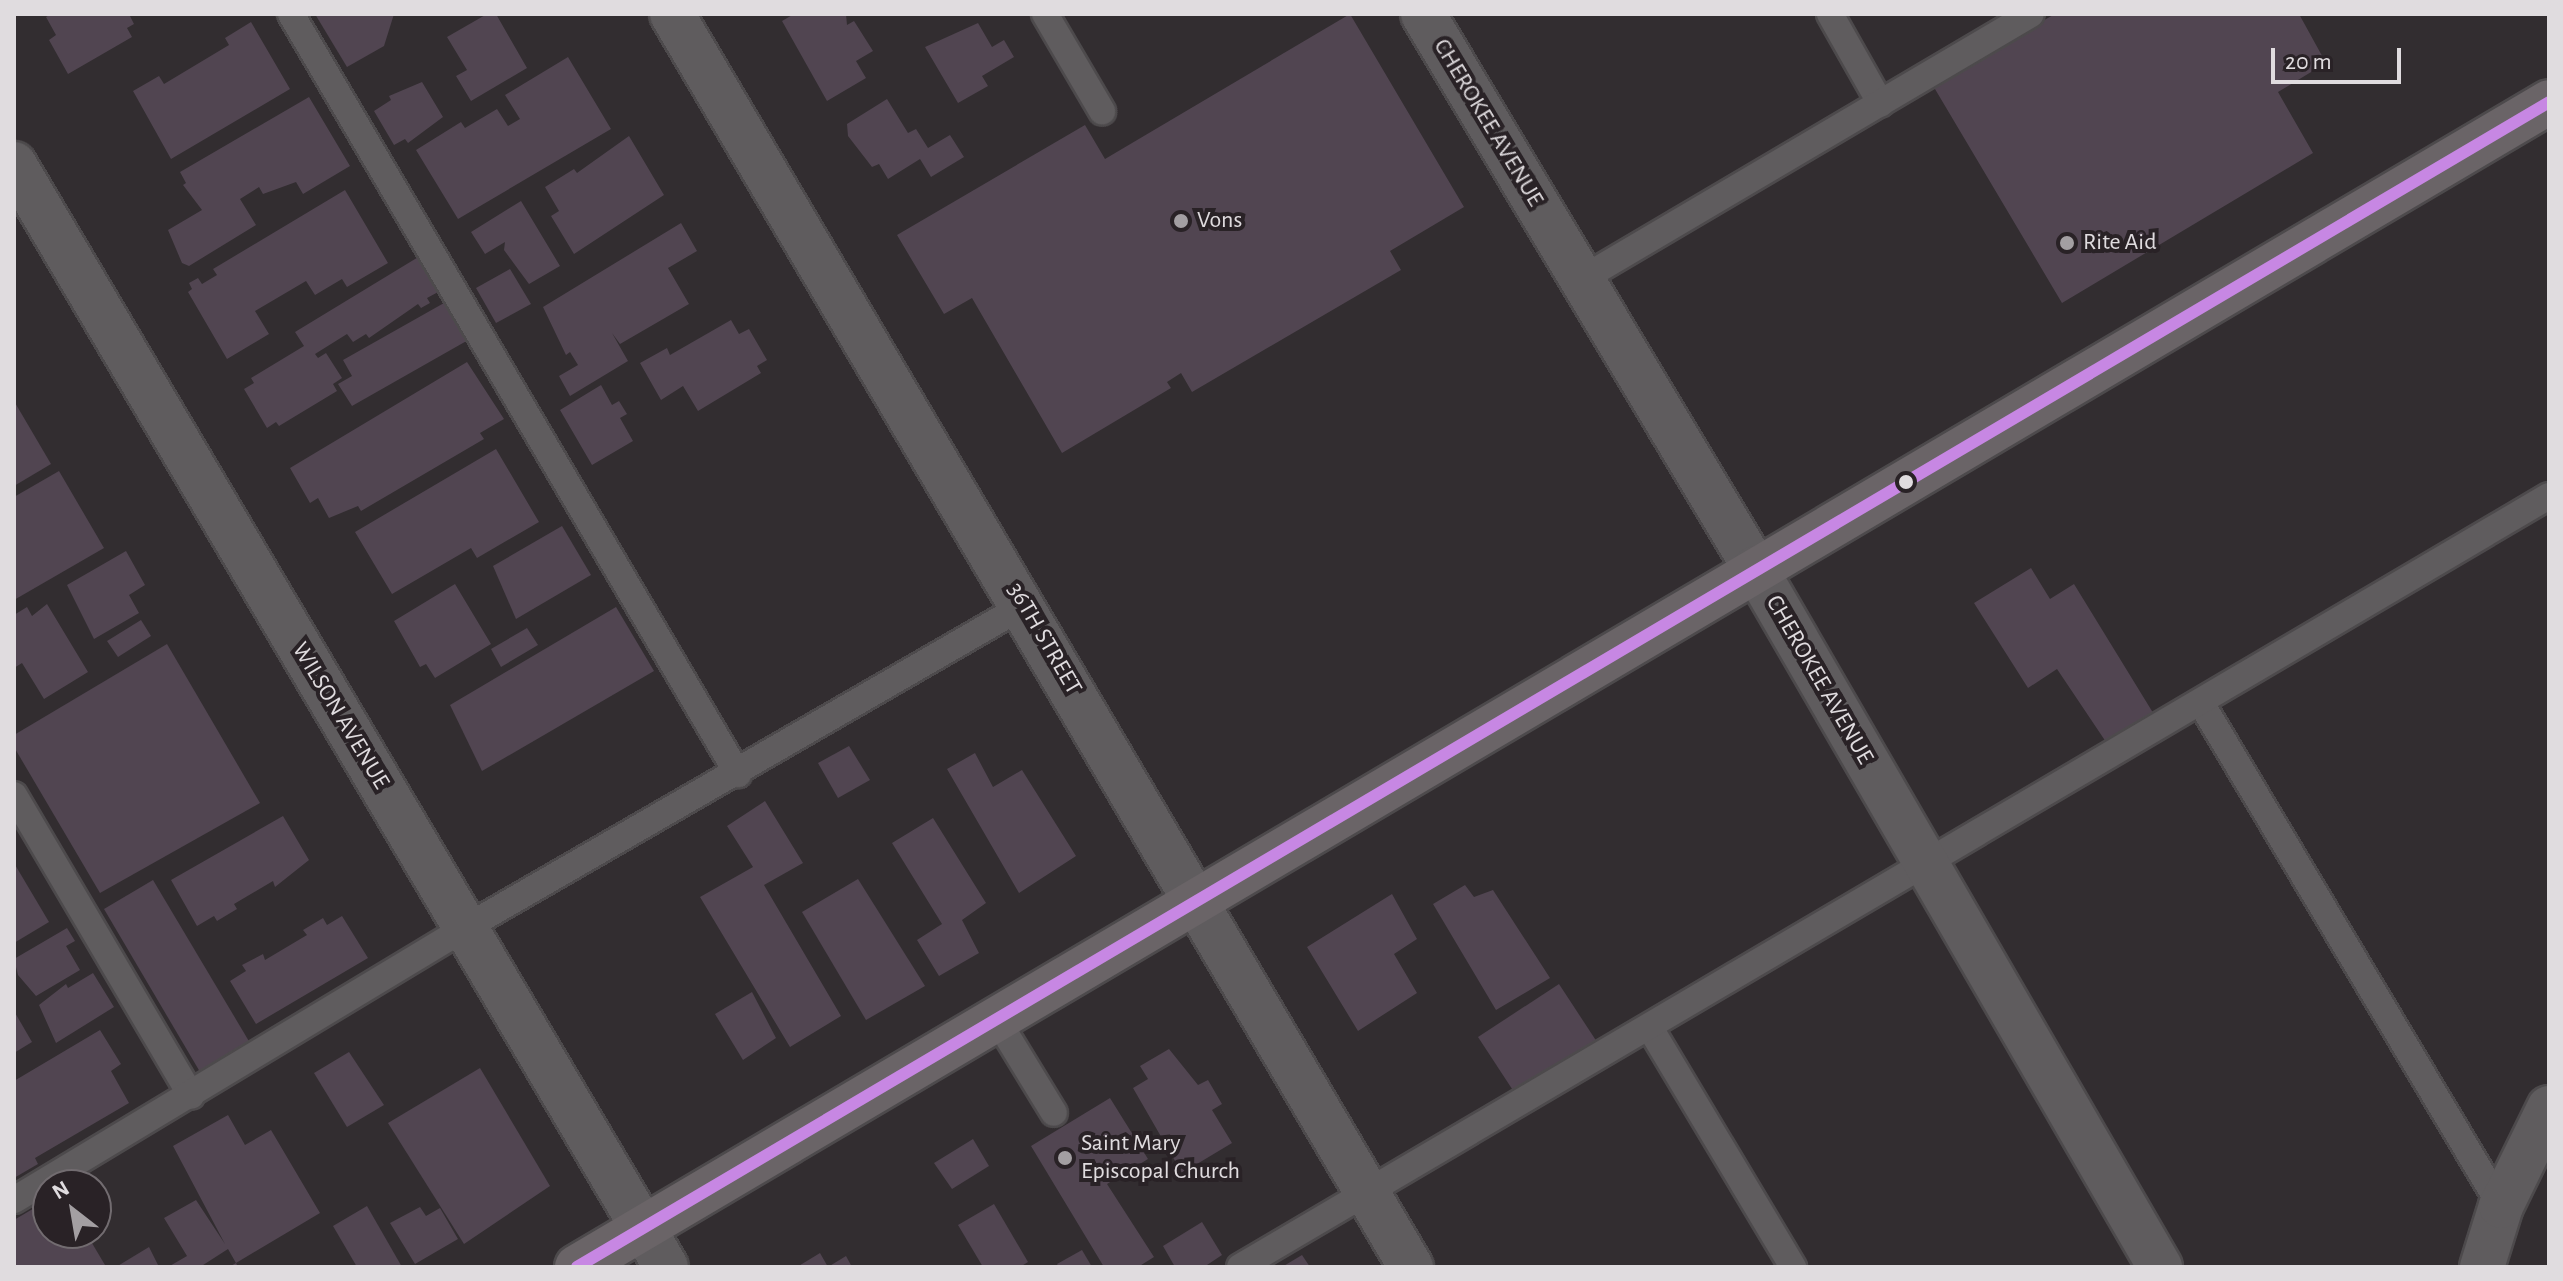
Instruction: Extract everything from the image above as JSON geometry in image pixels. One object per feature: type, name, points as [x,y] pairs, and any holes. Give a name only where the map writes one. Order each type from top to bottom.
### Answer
[{"type":"main road","points":[[577,1267],[1755,568],[2549,102]]},
{"type":"street","name":"36TH STREET","points":[[672,14],[1025,605],[1194,901],[1411,1267]]},
{"type":"street","name":"CHEROKEE AVENUE","points":[[1423,14],[1755,568],[2160,1267]]},
{"type":"street","name":"WILSON AVENUE","points":[[14,164],[666,1267]]},
{"type":"street","points":[[2482,1267],[2501,1206],[2549,1108]]},
{"type":"lane","points":[[291,14],[738,774]]},
{"type":"lane","points":[[1045,14],[1102,111]]},
{"type":"lane","points":[[1830,14],[1881,104]]},
{"type":"lane","points":[[1582,279],[2031,14]]},
{"type":"lane","points":[[1240,1267],[2549,496]]},
{"type":"lane","points":[[14,1200],[465,928],[738,774],[1025,605]]},
{"type":"lane","points":[[2201,703],[2501,1206]]},
{"type":"lane","points":[[14,795],[191,1096]]},
{"type":"lane","points":[[996,1018],[1054,1113]]},
{"type":"lane","points":[[1650,1028],[1793,1267]]},
{"type":"building","points":[[51,14],[129,14],[134,24],[127,28],[132,37],[68,74],[49,40],[56,35],[46,17]]},
{"type":"building","points":[[315,14],[394,14],[384,46],[347,67]]},
{"type":"building","points":[[487,14],[496,14],[527,68],[471,101],[456,76],[467,70],[447,37]]},
{"type":"building","points":[[794,14],[846,14],[847,25],[854,21],[873,51],[856,61],[866,78],[827,101],[782,21]]},
{"type":"building","name":"Vons","points":[[1350,14],[1464,207],[1390,251],[1401,270],[1192,392],[1181,373],[1167,382],[1171,388],[1062,453],[972,298],[944,314],[897,235],[1085,125],[1105,159]]},
{"type":"building","name":"Rite Aid","points":[[2055,14],[2299,14],[2326,63],[2278,92],[2313,153],[2062,303],[1932,84]]},
{"type":"building","points":[[251,22],[290,89],[171,159],[133,91],[159,76],[164,84],[229,45],[225,38]]},
{"type":"building","points":[[978,23],[992,47],[1004,40],[1014,57],[982,76],[988,86],[958,103],[925,47]]},
{"type":"building","points":[[568,57],[611,129],[458,219],[416,150],[461,122],[465,128],[497,109],[508,126],[520,119],[505,95]]},
{"type":"building","points":[[422,82],[443,117],[408,143],[405,139],[394,145],[374,111],[391,100],[389,96]]},
{"type":"building","points":[[309,97],[350,166],[303,194],[296,182],[263,194],[259,187],[240,199],[256,225],[189,266],[182,263],[168,230],[202,210],[183,185],[186,183],[180,172]]},
{"type":"building","points":[[887,99],[908,133],[916,129],[928,148],[950,135],[964,157],[931,177],[920,159],[888,179],[879,164],[872,167],[848,136],[847,124]]},
{"type":"building","points":[[629,136],[664,195],[574,254],[551,216],[559,211],[545,187],[574,169],[577,173]]},
{"type":"building","points":[[345,190],[388,263],[347,287],[342,279],[315,295],[306,281],[255,311],[269,334],[227,359],[188,292],[192,289],[189,283],[198,278],[202,284],[217,275],[213,269]]},
{"type":"building","points":[[521,201],[560,266],[529,284],[504,250],[505,242],[485,254],[471,232]]},
{"type":"building","points":[[681,223],[697,251],[668,268],[689,304],[620,344],[612,333],[628,361],[570,396],[559,376],[578,365],[570,352],[566,355],[543,307]]},
{"type":"building","points":[[420,256],[440,291],[427,298],[430,303],[421,308],[418,304],[369,338],[366,334],[353,342],[347,334],[315,354],[318,358],[326,353],[342,378],[333,384],[337,391],[279,426],[276,422],[267,428],[244,389],[254,383],[251,378],[304,346],[295,332]]},
{"type":"building","points":[[510,269],[531,304],[496,323],[476,288]]},
{"type":"building","points":[[444,303],[470,339],[352,406],[338,384],[352,376],[343,360]]},
{"type":"building","points":[[731,320],[739,334],[749,329],[767,360],[757,366],[761,373],[698,411],[683,386],[661,400],[640,363],[667,348],[670,355]]},
{"type":"building","points":[[467,362],[504,419],[480,433],[484,439],[361,511],[358,506],[329,518],[318,498],[310,503],[290,468]]},
{"type":"building","points":[[601,385],[612,405],[619,401],[627,414],[620,418],[633,441],[592,465],[560,410]]},
{"type":"building","points":[[14,401],[51,464],[14,486]]},
{"type":"building","points":[[496,449],[539,522],[477,558],[471,548],[392,594],[355,532]]},
{"type":"building","points":[[59,471],[104,548],[14,600],[14,497]]},
{"type":"building","points":[[562,526],[591,575],[516,619],[493,566]]},
{"type":"building","points":[[126,551],[145,585],[129,595],[139,613],[94,639],[67,585]]},
{"type":"building","points":[[2031,568],[2050,599],[2074,584],[2155,716],[2106,742],[2057,669],[2028,688],[1974,603]]},
{"type":"building","points":[[455,584],[491,644],[435,678],[426,664],[420,667],[394,621]]},
{"type":"building","points":[[47,604],[88,672],[44,699],[22,663],[14,668],[14,615],[27,607],[32,616]]},
{"type":"building","points":[[616,607],[654,671],[482,771],[450,705]]},
{"type":"building","points":[[141,620],[151,636],[118,657],[107,641]]},
{"type":"building","points":[[527,628],[538,645],[501,667],[491,649]]},
{"type":"building","points":[[167,644],[260,803],[100,893],[14,747],[14,735]]},
{"type":"building","points":[[849,746],[870,780],[838,798],[818,763]]},
{"type":"building","points":[[975,753],[993,787],[1022,770],[1076,856],[1019,893],[947,769]]},
{"type":"building","points":[[765,801],[803,863],[764,885],[841,1016],[790,1047],[700,897],[753,867],[727,826]]},
{"type":"building","points":[[283,816],[309,860],[275,887],[273,881],[234,904],[237,909],[217,921],[214,916],[197,926],[171,880]]},
{"type":"building","points":[[933,818],[986,903],[962,920],[979,953],[939,976],[917,940],[942,924],[892,843]]},
{"type":"building","points":[[14,863],[49,922],[14,943]]},
{"type":"building","points":[[858,879],[925,986],[866,1020],[802,912]]},
{"type":"building","points":[[153,880],[253,1048],[203,1077],[104,909]]},
{"type":"building","points":[[1465,885],[1474,897],[1493,890],[1550,978],[1496,1010],[1433,904]]},
{"type":"building","points":[[1392,894],[1417,939],[1394,954],[1417,993],[1358,1031],[1307,947]]},
{"type":"building","points":[[342,916],[368,958],[256,1024],[230,981],[246,971],[242,965],[263,954],[265,960],[307,935],[303,930],[323,918],[327,925]]},
{"type":"building","points":[[67,928],[75,941],[66,946],[80,970],[36,996],[18,975],[14,959]]},
{"type":"building","points":[[93,973],[114,1007],[56,1043],[39,1005],[66,984],[68,988]]},
{"type":"building","points":[[1559,984],[1597,1042],[1516,1095],[1478,1037]]},
{"type":"building","points":[[752,992],[776,1038],[743,1060],[715,1014]]},
{"type":"building","points":[[14,1011],[32,1042],[14,1053]]},
{"type":"building","points":[[100,1030],[121,1064],[111,1071],[129,1103],[35,1158],[38,1164],[14,1178],[14,1081]]},
{"type":"building","points":[[1169,1049],[1198,1085],[1208,1080],[1222,1104],[1212,1110],[1232,1143],[1182,1173],[1133,1088],[1148,1079],[1140,1066]]},
{"type":"building","points":[[349,1052],[384,1105],[347,1127],[314,1073]]},
{"type":"building","points":[[480,1068],[550,1186],[464,1244],[388,1123]]},
{"type":"building","points":[[1110,1098],[1148,1159],[1107,1184],[1154,1257],[1138,1267],[1104,1267],[1031,1146]]},
{"type":"building","points":[[228,1115],[245,1145],[271,1130],[320,1213],[236,1263],[228,1249],[200,1267],[168,1267],[187,1256],[164,1218],[196,1200],[225,1244],[173,1146]]},
{"type":"building","points":[[973,1139],[989,1166],[952,1189],[934,1163]]},
{"type":"building","points":[[994,1204],[1028,1262],[1020,1267],[983,1267],[958,1225]]},
{"type":"building","points":[[367,1206],[402,1267],[357,1267],[333,1226]]},
{"type":"building","points":[[420,1207],[426,1216],[440,1208],[458,1239],[415,1264],[390,1223]]},
{"type":"building","points":[[32,1209],[32,1249],[96,1249],[105,1265],[14,1267],[14,1220]]},
{"type":"building","points":[[1202,1222],[1222,1255],[1204,1267],[1175,1267],[1163,1246]]},
{"type":"building","points":[[149,1247],[159,1267],[116,1267]]},
{"type":"building","points":[[1082,1250],[1092,1267],[1059,1267],[1057,1264]]},
{"type":"building","points":[[820,1253],[828,1267],[797,1267]]},
{"type":"building","points":[[1302,1255],[1310,1267],[1282,1267]]},
{"type":"building","points":[[846,1256],[852,1267],[828,1267]]},
{"type":"transit line","points":[[577,1267],[2549,102]]},
{"type":"place","name":"Vons","points":[[1181,221]]},
{"type":"place","name":"Rite Aid","points":[[2067,243]]},
{"type":"place","name":"Saint Mary Episcopal Church","points":[[1065,1158]]}]
